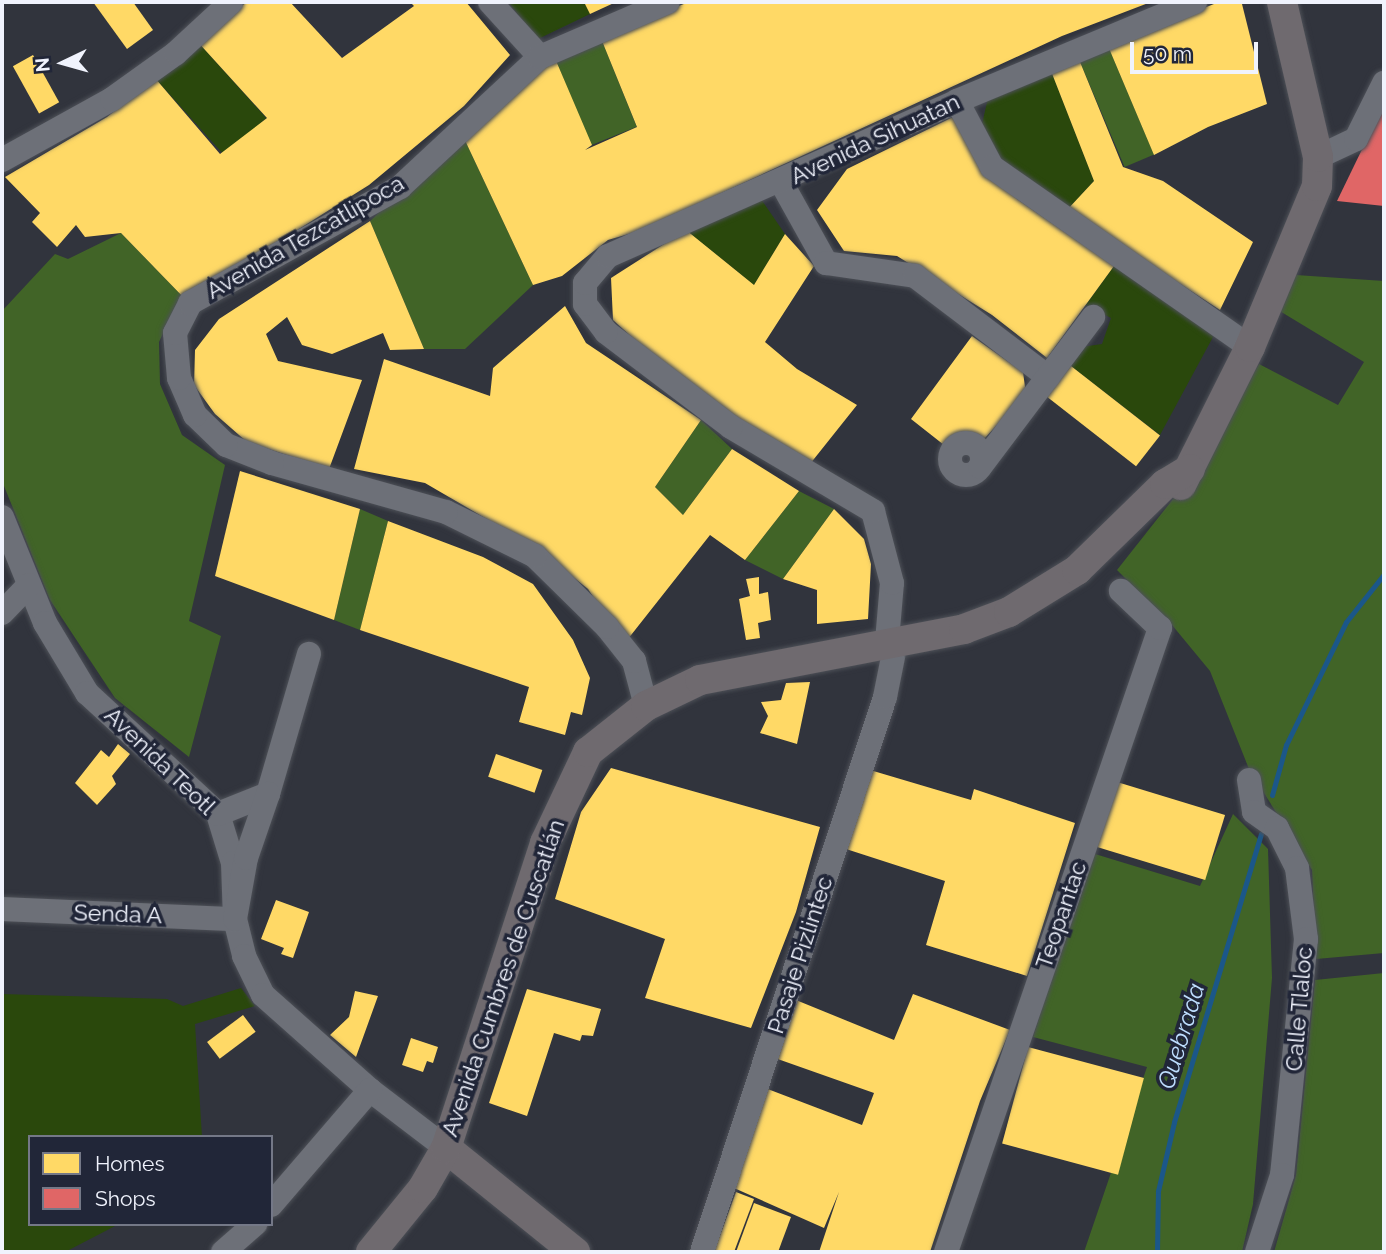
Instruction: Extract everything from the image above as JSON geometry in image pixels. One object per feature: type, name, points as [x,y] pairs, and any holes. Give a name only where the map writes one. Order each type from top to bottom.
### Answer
[{"type":"main road","name":"Avenida Cumbres de Cuscatlán","points":[[371,1252],[423,1188],[446,1148],[545,843],[588,752],[646,706],[700,680],[798,661],[832,663],[890,649],[998,632],[1087,582],[1161,512],[1190,469],[1250,347],[1314,196],[1318,156],[1282,2]]},
{"type":"main road","points":[[446,1148],[575,1252]]},
{"type":"street","points":[[2,160],[112,99],[176,53],[231,2]]},
{"type":"street","points":[[490,2],[540,57]]},
{"type":"street","name":"Avenida Tezcatlipoca","points":[[646,706],[634,661],[607,627],[535,556],[446,512],[226,445],[195,415],[179,378],[175,333],[190,303],[400,187],[540,57],[668,2]]},
{"type":"street","name":"Avenida Sihuatan","points":[[585,303],[585,284],[608,256],[780,182],[957,101],[1195,2]]},
{"type":"street","points":[[1318,156],[1356,139],[1384,83]]},
{"type":"street","points":[[957,101],[992,167],[1250,347]]},
{"type":"street","points":[[780,182],[826,263],[915,276],[1048,377]]},
{"type":"street","name":"Pasaje Pizlintec","points":[[585,303],[606,332],[731,427],[873,511],[892,583],[886,697],[702,1252]]},
{"type":"street","points":[[980,467],[1093,317]]},
{"type":"street","name":"Avenida Teotl","points":[[2,517],[45,623],[87,693],[218,814],[233,863],[235,919],[244,956],[263,995],[370,1090],[446,1148]]},
{"type":"street","points":[[2,613],[29,585]]},
{"type":"street","name":"Teopantac","points":[[946,1252],[1160,628],[1121,591]]},
{"type":"street","points":[[235,919],[246,858],[268,794],[309,654]]},
{"type":"street","name":"Calle Tlaloc","points":[[1249,780],[1254,812],[1277,828],[1297,868],[1306,939],[1282,1175],[1257,1252]]},
{"type":"street","points":[[218,814],[268,794]]},
{"type":"street","name":"Senda A","points":[[2,909],[235,919]]},
{"type":"street","points":[[273,1203],[370,1090]]},
{"type":"street","points":[[223,1252],[253,1226]]},
{"type":"green space","points":[[508,2],[584,2],[590,14],[538,39]]},
{"type":"green space","points":[[600,36],[637,127],[590,146],[554,55]]},
{"type":"green space","points":[[196,40],[266,118],[225,156],[154,77]]},
{"type":"green space","points":[[1108,46],[1154,155],[1125,167],[1079,59]]},
{"type":"green space","points":[[1051,71],[1094,181],[1067,210],[1002,164],[982,124],[988,98]]},
{"type":"green space","points":[[462,134],[533,285],[465,349],[424,349],[370,221]]},
{"type":"green space","points":[[761,199],[785,234],[754,285],[686,230]]},
{"type":"green space","points":[[121,233],[186,300],[172,314],[159,342],[160,384],[182,435],[225,465],[189,621],[221,636],[189,757],[115,698],[50,600],[2,481],[2,311],[55,254],[68,259]]},
{"type":"green space","points":[[1114,266],[1209,327],[1213,337],[1160,435],[1071,366],[1081,347],[1102,344],[1111,318],[1086,305]]},
{"type":"green space","points":[[1296,275],[1384,281],[1384,953],[1316,959],[1312,870],[1249,769],[1210,671],[1172,625],[1117,570],[1188,480],[1259,364],[1338,405],[1364,362],[1278,310]]},
{"type":"green space","points":[[701,420],[732,449],[683,515],[655,487]]},
{"type":"green space","points":[[799,491],[834,509],[783,579],[745,560]]},
{"type":"green space","points":[[360,509],[388,521],[360,630],[334,620]]},
{"type":"green space","points":[[1233,814],[1268,849],[1272,978],[1253,1204],[1242,1252],[1084,1252],[1147,1067],[1033,1037],[1045,999],[1095,854],[1200,886]]},
{"type":"green space","points":[[1384,973],[1384,1252],[1274,1252],[1296,1175],[1315,980]]},
{"type":"green space","points":[[241,988],[255,1006],[195,1024],[202,1135],[28,1135],[28,1226],[115,1226],[65,1252],[2,1252],[2,994],[167,999],[183,1006]]},
{"type":"building: Homes","points":[[93,2],[133,2],[153,30],[127,49]]},
{"type":"building: Homes","points":[[248,2],[290,2],[342,58],[414,6],[410,2],[466,2],[510,55],[464,106],[369,185],[186,300],[121,233],[85,237],[76,225],[57,247],[32,222],[40,213],[5,177],[107,117],[155,78],[220,154],[267,118],[196,40],[225,15]]},
{"type":"building: Homes","points":[[584,2],[616,2],[590,14]]},
{"type":"building: Homes","points":[[689,2],[1151,2],[1062,36],[639,231],[608,240],[562,276],[533,285],[462,134],[554,56],[592,145],[585,150],[637,127],[600,36]]},
{"type":"building: Homes","points":[[1219,2],[1242,4],[1267,104],[1208,127],[1154,155],[1108,46]]},
{"type":"building: Homes","points":[[33,55],[59,102],[39,113],[13,66]]},
{"type":"building: Homes","points":[[1078,57],[1123,167],[1163,181],[1253,242],[1220,310],[1067,210],[1094,181],[1051,71]]},
{"type":"building: Homes","points":[[953,117],[1017,199],[1114,266],[1047,358],[992,315],[897,256],[844,251],[817,210],[847,169]]},
{"type":"building: Homes","points":[[370,221],[424,349],[390,350],[383,333],[332,354],[302,345],[287,317],[266,334],[278,361],[362,380],[329,469],[247,442],[215,414],[194,385],[195,350],[219,319]]},
{"type":"building: Homes","points":[[686,230],[754,285],[785,234],[814,266],[765,342],[797,369],[857,405],[810,464],[783,451],[657,360],[613,320],[611,278]]},
{"type":"building: Homes","points":[[565,306],[586,343],[701,420],[655,487],[683,515],[732,449],[799,491],[745,560],[710,535],[624,644],[588,589],[538,549],[425,483],[354,469],[384,359],[490,396],[493,368]]},
{"type":"building: Homes","points":[[972,336],[1023,372],[1026,394],[984,439],[959,434],[944,445],[911,419]]},
{"type":"building: Homes","points":[[1071,366],[1160,436],[1136,466],[1047,397]]},
{"type":"building: Homes","points":[[240,471],[360,509],[334,620],[215,576]]},
{"type":"building: Homes","points":[[834,509],[864,539],[871,564],[868,619],[817,624],[817,590],[783,579]]},
{"type":"building: Homes","points":[[388,521],[483,557],[533,584],[573,640],[590,678],[582,715],[571,712],[565,735],[519,722],[529,687],[360,630]]},
{"type":"building: Homes","points":[[759,577],[759,594],[768,592],[771,620],[758,623],[760,638],[746,640],[739,599],[750,596],[746,579]]},
{"type":"building: Homes","points":[[810,682],[797,744],[760,733],[768,716],[761,702],[781,700],[786,683]]},
{"type":"building: Homes","points":[[118,744],[130,754],[112,776],[116,784],[97,805],[75,783],[101,750],[109,757]]},
{"type":"building: Homes","points":[[496,754],[542,770],[535,793],[488,777]]},
{"type":"building: Homes","points":[[611,768],[820,827],[796,912],[751,1028],[645,998],[665,939],[555,899],[581,812]]},
{"type":"building: Homes","points":[[870,770],[971,800],[974,789],[1075,823],[1027,976],[926,945],[945,881],[846,849]]},
{"type":"building: Homes","points":[[1117,782],[1225,815],[1205,880],[1097,847]]},
{"type":"building: Homes","points":[[276,900],[309,912],[293,958],[281,954],[284,948],[261,939]]},
{"type":"building: Homes","points":[[527,989],[601,1009],[593,1036],[582,1035],[580,1041],[554,1033],[527,1116],[489,1103]]},
{"type":"building: Homes","points":[[355,991],[378,996],[356,1057],[330,1035],[349,1017]]},
{"type":"building: Homes","points":[[913,994],[1010,1030],[980,1101],[930,1252],[819,1252],[839,1192],[824,1228],[734,1188],[765,1088],[862,1125],[874,1093],[772,1057],[791,998],[894,1040]]},
{"type":"building: Homes","points":[[243,1015],[256,1032],[220,1059],[207,1042]]},
{"type":"building: Homes","points":[[411,1038],[438,1047],[433,1063],[427,1061],[423,1072],[402,1065]]},
{"type":"building: Homes","points":[[1028,1047],[1144,1078],[1118,1175],[1002,1144]]},
{"type":"building: Homes","points":[[736,1192],[754,1199],[734,1252],[714,1252]]},
{"type":"building: Homes","points":[[754,1203],[791,1217],[778,1252],[736,1252]]},
{"type":"building: Shops","points":[[1384,104],[1384,206],[1337,201]]},
{"type":"waterway","name":"Quebrada","points":[[1272,795],[1286,745],[1346,622],[1384,574]]},
{"type":"waterway","name":"Quebrada","points":[[1157,1252],[1158,1191],[1174,1122],[1261,834]]}]
